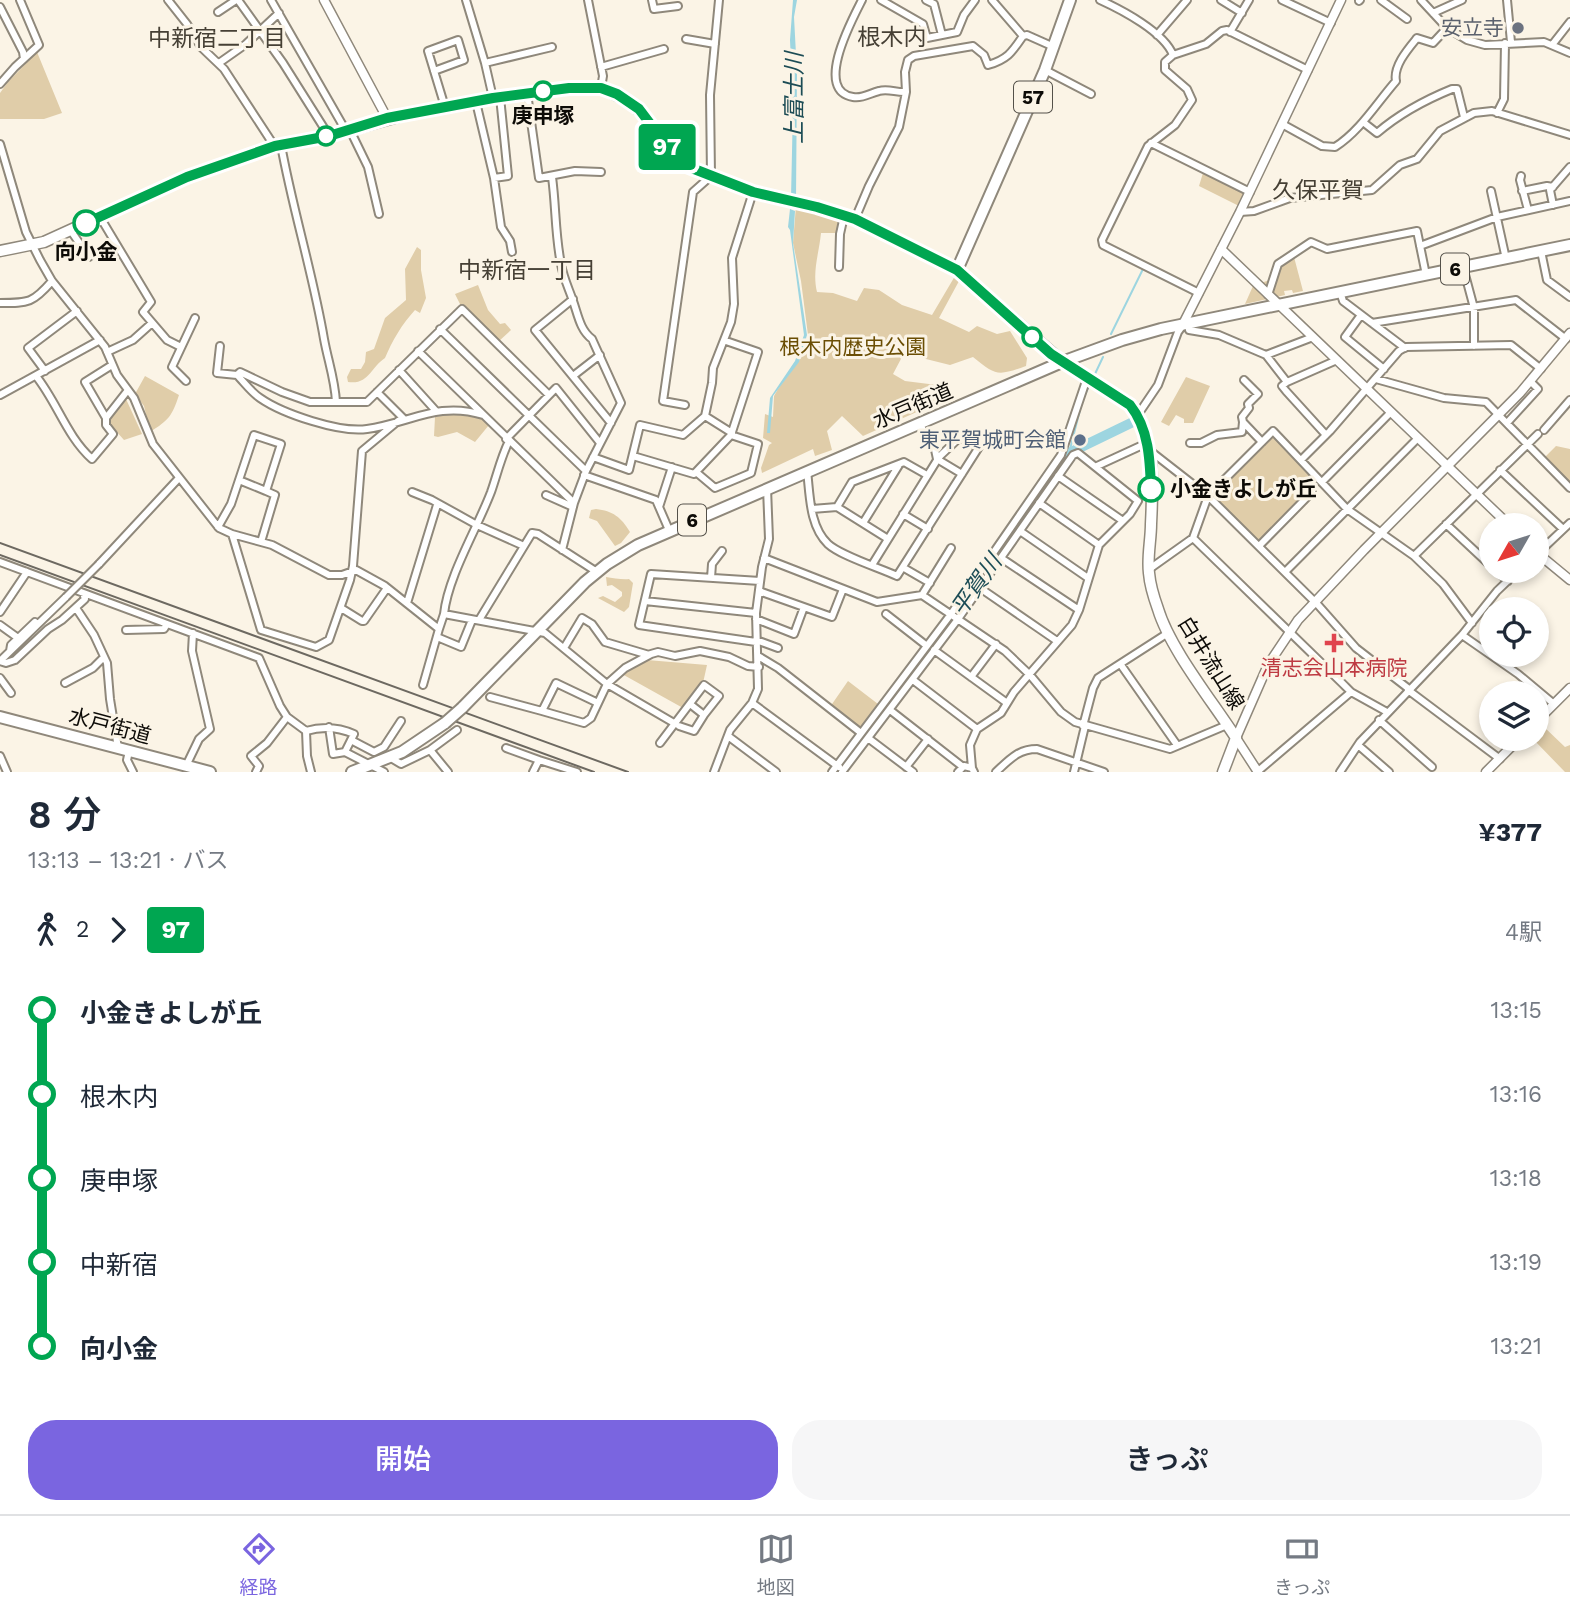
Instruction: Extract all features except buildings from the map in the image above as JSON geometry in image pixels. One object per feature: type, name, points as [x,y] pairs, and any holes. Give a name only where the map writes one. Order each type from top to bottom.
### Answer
[{"type":"main road","name":"57","points":[[957,270],[1045,70],[1070,0]]},
{"type":"main road","points":[[0,251],[32,246],[71,231],[187,177],[278,146],[329,136],[387,118],[496,97],[569,88],[601,88],[630,102],[680,161],[753,192],[855,219],[957,270],[1062,362]]},
{"type":"main road","name":"水戸街道","points":[[352,772],[391,758],[445,723],[597,572],[629,550],[669,530],[1062,362],[1122,340],[1279,304],[1570,245]]},
{"type":"main road","name":"白井流山線","points":[[1062,362],[1126,401],[1138,416],[1148,446],[1152,500],[1148,570],[1168,634],[1236,738],[1223,772]]},
{"type":"main road","name":"水戸街道","points":[[0,717],[210,772]]},
{"type":"street","points":[[0,85],[38,47],[39,40],[20,0]]},
{"type":"street","points":[[169,0],[201,47],[219,63],[278,146],[323,325],[336,402]]},
{"type":"street","points":[[218,12],[237,0],[283,63],[329,136]]},
{"type":"street","points":[[271,0],[368,167],[379,214]]},
{"type":"street","points":[[324,0],[387,118]]},
{"type":"street","points":[[466,0],[496,97],[508,176],[494,178]]},
{"type":"street","points":[[588,0],[603,76],[601,88]]},
{"type":"street","points":[[652,0],[654,9],[678,6]]},
{"type":"street","points":[[685,405],[663,401],[693,192],[711,176],[710,95],[719,0]]},
{"type":"street","points":[[862,0],[837,57],[838,85],[847,96],[856,98],[879,90],[906,92]]},
{"type":"street","points":[[881,0],[923,24],[927,38],[957,32],[964,15],[975,0]]},
{"type":"street","points":[[926,0],[934,4],[942,35]]},
{"type":"street","points":[[992,0],[1023,36],[1034,37],[1054,47]]},
{"type":"street","points":[[1100,0],[1119,8],[1157,35],[1168,45],[1173,55]]},
{"type":"street","points":[[1157,35],[1186,0]]},
{"type":"street","points":[[1221,0],[1242,13]]},
{"type":"street","points":[[1230,32],[1249,0]]},
{"type":"street","points":[[1282,0],[1331,23]]},
{"type":"street","points":[[1138,416],[1158,385],[1178,332],[1186,324],[1341,0]]},
{"type":"street","points":[[1382,0],[1407,19]]},
{"type":"street","points":[[1422,0],[1447,28],[1476,43],[1485,45],[1544,42],[1570,53]]},
{"type":"street","points":[[1433,13],[1461,0]]},
{"type":"street","points":[[1497,113],[1504,99],[1508,43],[1507,0]]},
{"type":"street","points":[[0,7],[24,59]]},
{"type":"street","points":[[219,63],[260,32],[279,13]]},
{"type":"street","points":[[1552,45],[1570,22]]},
{"type":"street","points":[[1282,124],[1327,147],[1342,142],[1363,122],[1396,81],[1396,71],[1403,56],[1417,38],[1433,43],[1447,28]]},
{"type":"street","points":[[1199,293],[1103,245],[1101,240],[1151,143],[1182,117],[1192,100],[1187,89],[1165,70],[1165,62],[1173,55],[1198,48],[1222,31],[1230,32],[1308,70]]},
{"type":"street","points":[[855,219],[899,127],[906,92],[906,64],[914,56],[974,46],[984,55],[988,65],[1010,56],[1023,36]]},
{"type":"street","points":[[686,39],[715,44]]},
{"type":"street","points":[[434,71],[464,60],[458,40],[428,51],[434,71],[445,107]]},
{"type":"street","points":[[485,63],[552,47]]},
{"type":"street","points":[[601,67],[664,49]]},
{"type":"street","points":[[1045,70],[1090,94]]},
{"type":"street","points":[[1363,122],[1377,133],[1414,106],[1457,89],[1464,117]]},
{"type":"street","points":[[527,93],[539,178],[575,171],[601,172]]},
{"type":"street","points":[[475,102],[494,178],[501,227],[513,252]]},
{"type":"street","points":[[1240,212],[1254,211],[1290,198],[1372,190],[1400,164],[1417,159],[1440,131],[1464,117],[1484,111],[1570,135]]},
{"type":"street","points":[[1151,143],[1250,192]]},
{"type":"street","points":[[0,144],[1,155],[32,246],[52,281],[100,340],[112,365],[134,398],[153,444],[218,527],[232,534],[272,545],[329,575],[356,570],[387,588],[439,629]]},
{"type":"street","points":[[1552,205],[1550,190],[1570,167]]},
{"type":"street","points":[[1521,176],[1528,210]]},
{"type":"street","points":[[552,177],[556,210],[554,221],[561,267],[586,334],[592,339],[621,403],[585,473],[562,550]]},
{"type":"street","points":[[0,179],[9,178]]},
{"type":"street","points":[[1522,191],[1553,187]]},
{"type":"street","points":[[1491,191],[1506,259]]},
{"type":"street","points":[[593,457],[629,470],[640,425],[683,435],[705,416],[713,368],[726,341],[734,304],[732,258],[753,192]]},
{"type":"street","points":[[1420,246],[1497,217],[1570,201]]},
{"type":"street","points":[[839,267],[840,234],[844,215]]},
{"type":"street","points":[[100,217],[151,302],[143,312],[167,340],[181,347]]},
{"type":"street","points":[[71,231],[89,257]]},
{"type":"street","points":[[1268,295],[1279,260],[1311,242],[1327,250],[1417,231],[1426,275]]},
{"type":"street","points":[[1221,249],[1497,513]]},
{"type":"street","points":[[1541,251],[1547,280],[1570,297]]},
{"type":"street","points":[[1463,267],[1474,308],[1474,346]]},
{"type":"street","points":[[0,303],[25,303],[35,300],[52,281]]},
{"type":"street","points":[[1340,292],[1343,301],[1405,348],[1511,345],[1541,369]]},
{"type":"street","points":[[573,299],[535,330],[611,423]]},
{"type":"street","points":[[1351,692],[1257,772],[1236,738],[1264,673],[1288,632],[1314,601],[1511,402],[1568,336],[1518,301],[1372,323]]},
{"type":"street","points":[[220,346],[217,373],[237,375],[240,372],[310,402],[367,402],[461,309],[549,395]]},
{"type":"street","points":[[45,371],[28,348],[77,311]]},
{"type":"street","points":[[1361,315],[1345,337],[1384,369]]},
{"type":"street","points":[[186,381],[172,367],[195,318]]},
{"type":"street","points":[[107,352],[132,340],[152,323]]},
{"type":"street","points":[[1186,324],[1189,330],[1219,335],[1266,355],[1287,382]]},
{"type":"street","points":[[440,329],[585,473],[656,500],[669,530]]},
{"type":"street","points":[[1266,355],[1313,337]]},
{"type":"street","points":[[0,396],[100,340]]},
{"type":"street","points":[[634,456],[694,474],[731,434],[758,352],[726,341]]},
{"type":"street","points":[[1301,460],[1405,348]]},
{"type":"street","points":[[418,351],[574,505]]},
{"type":"street","points":[[573,376],[600,355]]},
{"type":"street","points":[[1326,435],[1282,386],[1337,360]]},
{"type":"street","points":[[36,376],[48,390],[80,448],[92,459],[113,433],[106,425],[106,418],[85,382],[112,365]]},
{"type":"street","points":[[399,370],[436,411]]},
{"type":"street","points":[[237,375],[260,398],[320,424],[365,430],[452,409],[484,416]]},
{"type":"street","points":[[752,703],[844,771],[865,736],[1061,455],[1087,378]]},
{"type":"street","points":[[1376,379],[1444,398],[1486,402],[1570,488]]},
{"type":"street","points":[[1190,443],[1201,443],[1217,435],[1242,432],[1242,417],[1249,408],[1248,404],[1258,394],[1244,380]]},
{"type":"street","points":[[1507,423],[1538,389],[1530,381]]},
{"type":"street","points":[[423,685],[452,585],[492,490],[508,440],[528,415],[556,388],[600,443]]},
{"type":"street","points":[[106,418],[128,390]]},
{"type":"street","points":[[377,392],[401,420]]},
{"type":"street","points":[[1414,556],[1526,443],[1541,432],[1570,400]]},
{"type":"street","points":[[1511,402],[1518,411]]},
{"type":"street","points":[[1322,482],[1391,412]]},
{"type":"street","points":[[1559,413],[1570,413]]},
{"type":"street","points":[[696,472],[715,488],[751,473],[758,444],[731,434],[705,416]]},
{"type":"street","points":[[232,534],[261,630],[316,647],[329,640],[351,572],[362,452],[401,420]]},
{"type":"street","points":[[1243,422],[1262,442]]},
{"type":"street","points":[[919,424],[934,445],[937,459],[962,474]]},
{"type":"street","points":[[1148,570],[1193,538],[1208,496],[1273,431],[1348,509],[1414,556],[1443,584],[1472,623]]},
{"type":"street","points":[[218,527],[231,504],[254,435],[281,444],[266,491]]},
{"type":"street","points":[[807,471],[812,509],[828,544],[872,565],[897,576],[979,447],[960,436],[937,459],[872,565]]},
{"type":"street","points":[[1285,572],[1418,438]]},
{"type":"street","points":[[1097,466],[1148,446],[1208,496],[1314,601],[1356,648],[1500,758]]},
{"type":"street","points":[[832,772],[890,710],[958,619],[1073,455],[1078,453],[1097,466],[1138,500],[1152,500]]},
{"type":"street","points":[[837,507],[852,482],[904,462],[927,475]]},
{"type":"street","points":[[863,523],[899,465]]},
{"type":"street","points":[[659,507],[672,467]]},
{"type":"street","points":[[1500,470],[1563,530]]},
{"type":"street","points":[[1058,476],[1123,521]]},
{"type":"street","points":[[77,591],[85,599],[76,608],[48,629],[15,660],[6,663],[0,661],[179,478]]},
{"type":"street","points":[[239,480],[275,495],[261,542]]},
{"type":"street","points":[[714,772],[714,763],[730,730],[752,703],[758,689],[755,667],[758,656],[756,616],[769,539],[767,488]]},
{"type":"street","points":[[412,492],[432,500],[477,526],[524,546]]},
{"type":"street","points":[[1259,547],[1312,492]]},
{"type":"street","points":[[546,495],[574,505]]},
{"type":"street","points":[[890,710],[928,739],[960,770],[973,770],[970,745],[977,729],[994,719],[1072,625],[1099,545],[1123,521],[1138,500]]},
{"type":"street","points":[[1039,503],[1099,545]]},
{"type":"street","points":[[407,603],[437,505]]},
{"type":"street","points":[[812,509],[837,507],[888,538]]},
{"type":"street","points":[[903,514],[928,530]]},
{"type":"street","points":[[1549,542],[1570,523]]},
{"type":"street","points":[[1446,524],[1479,555]]},
{"type":"street","points":[[1020,531],[1088,578]]},
{"type":"street","points":[[437,638],[461,647],[475,620],[532,533],[597,572]]},
{"type":"street","points":[[1193,538],[1351,692],[1387,712]]},
{"type":"street","points":[[922,595],[951,548]]},
{"type":"street","points":[[711,578],[712,564],[722,551]]},
{"type":"street","points":[[764,558],[877,602],[922,595],[996,644],[1030,675],[1061,712],[1084,726],[1170,748],[1227,725]]},
{"type":"street","points":[[1001,558],[1079,610]]},
{"type":"street","points":[[0,562],[259,658],[287,717],[306,731],[328,727],[354,734],[345,752]]},
{"type":"street","points":[[1549,563],[1570,580]]},
{"type":"street","points":[[904,568],[930,583]]},
{"type":"street","points":[[0,612],[27,572]]},
{"type":"street","points":[[760,581],[651,574],[639,625],[746,642],[756,641],[778,648]]},
{"type":"street","points":[[1340,772],[1379,720],[1462,635],[1506,583]]},
{"type":"street","points":[[341,608],[364,621],[387,588]]},
{"type":"street","points":[[980,588],[1057,641]]},
{"type":"street","points":[[759,591],[832,617],[843,589]]},
{"type":"street","points":[[10,651],[11,645],[18,638],[77,591]]},
{"type":"street","points":[[0,649],[17,650],[77,591]]},
{"type":"street","points":[[645,601],[747,612],[794,634],[804,607]]},
{"type":"street","points":[[76,608],[94,635],[107,663],[110,699],[123,750],[133,772]]},
{"type":"street","points":[[444,614],[547,634],[607,684],[676,725],[694,731],[719,696],[704,685],[676,725],[660,743]]},
{"type":"street","points":[[886,614],[927,646]]},
{"type":"street","points":[[564,648],[582,618],[593,624],[605,642],[649,655]]},
{"type":"street","points":[[125,630],[164,629],[167,624]]},
{"type":"street","points":[[0,625],[18,638]]},
{"type":"street","points":[[186,766],[199,739],[210,729],[192,651],[193,633]]},
{"type":"street","points":[[1074,772],[1094,683],[1168,634]]},
{"type":"street","points":[[1462,635],[1518,674],[1554,704]]},
{"type":"street","points":[[971,677],[996,644]]},
{"type":"street","points":[[934,650],[1007,703]]},
{"type":"street","points":[[490,697],[584,723],[591,718],[607,684],[625,668],[658,652],[675,656],[700,651],[729,657],[755,667]]},
{"type":"street","points":[[758,656],[779,668],[909,770],[928,739]]},
{"type":"street","points":[[65,683],[93,668],[104,657]]},
{"type":"street","points":[[1121,665],[1177,745]]},
{"type":"street","points":[[0,678],[11,693]]},
{"type":"street","points":[[912,680],[977,729]]},
{"type":"street","points":[[542,711],[556,683],[598,703]]},
{"type":"street","points":[[1549,709],[1570,688]]},
{"type":"street","points":[[690,704],[704,715]]},
{"type":"street","points":[[256,772],[259,766],[251,756],[267,743],[287,717]]},
{"type":"street","points":[[1379,720],[1432,767]]},
{"type":"street","points":[[351,740],[374,752],[384,747],[401,721]]},
{"type":"street","points":[[328,727],[333,754],[345,752],[384,772]]},
{"type":"street","points":[[391,758],[401,764],[430,750],[457,730]]},
{"type":"street","points":[[306,731],[307,756],[312,772]]},
{"type":"street","points":[[728,736],[776,772]]},
{"type":"street","points":[[1358,745],[1389,772]]},
{"type":"street","points":[[506,748],[577,772]]},
{"type":"street","points":[[996,772],[1017,753],[1028,749],[1037,749],[1104,772]]},
{"type":"street","points":[[430,750],[445,771]]},
{"type":"street","points":[[1486,772],[1507,751]]},
{"type":"street","points":[[0,756],[7,772]]},
{"type":"street","points":[[533,772],[539,760]]},
{"type":"green space","points":[[37,52],[62,113],[44,119],[0,119],[0,93]]},
{"type":"green space","points":[[1203,173],[1245,194],[1239,206],[1199,186]]},
{"type":"green space","name":"根木内歴史公園","points":[[796,206],[841,219],[838,233],[821,233],[816,270],[817,292],[833,293],[857,301],[864,288],[879,290],[902,305],[932,315],[955,276],[959,281],[939,318],[969,332],[977,326],[997,334],[1010,331],[1027,358],[1026,366],[1003,373],[992,371],[973,357],[950,365],[914,356],[902,357],[893,374],[905,381],[945,386],[948,398],[863,436],[842,416],[827,431],[832,450],[815,456],[813,449],[762,473],[761,468],[772,443],[763,438],[765,414],[773,417],[774,396],[801,358],[808,335],[793,243]]},
{"type":"green space","points":[[417,247],[421,250],[426,298],[420,313],[415,310],[410,315],[385,358],[365,378],[348,382],[351,369],[361,369],[366,352],[374,349],[385,318],[406,300],[405,269]]},
{"type":"green space","points":[[1294,257],[1303,291],[1284,291],[1285,295],[1245,304],[1253,286],[1275,278],[1279,268]]},
{"type":"green space","points":[[478,285],[488,310],[500,324],[505,323],[511,330],[498,342],[462,308],[455,294]]},
{"type":"green space","points":[[145,376],[179,395],[169,417],[150,432],[144,406],[135,394]]},
{"type":"green space","points":[[1186,377],[1210,386],[1193,423],[1184,423],[1184,419],[1176,415],[1169,426],[1161,422]]},
{"type":"green space","points":[[126,399],[142,434],[124,440],[107,421],[117,406]]},
{"type":"green space","points":[[457,413],[479,418],[489,425],[475,442],[457,432],[434,436],[435,417]]},
{"type":"green space","points":[[1272,434],[1319,483],[1262,542],[1258,542],[1213,494]]},
{"type":"green space","points":[[1556,446],[1570,449],[1570,483],[1545,457]]},
{"type":"green space","points":[[591,510],[612,513],[627,527],[630,532],[621,543],[615,546],[597,521],[589,518]]},
{"type":"green space","points":[[606,577],[629,579],[633,583],[629,607],[624,612],[598,598],[603,596],[615,602],[622,596],[622,592],[612,585],[607,586]]},
{"type":"green space","points":[[647,660],[707,665],[703,683],[683,708],[622,674]]},
{"type":"green space","points":[[848,681],[878,704],[862,729],[830,707]]},
{"type":"green space","points":[[1549,732],[1565,747],[1570,745],[1570,772],[1565,772],[1545,751],[1549,751]]},
{"type":"water","name":"上富士川","points":[[793,0],[797,0],[794,17],[797,73],[796,199],[791,198],[793,105],[790,40]]},
{"type":"water","points":[[790,209],[795,211],[793,243],[807,335],[799,362],[773,396],[770,433],[767,433],[770,398],[795,361],[804,335],[788,227]]},
{"type":"waterway","points":[[1111,334],[1143,269]]},
{"type":"waterway","points":[[1094,376],[1103,357]]},
{"type":"waterway","points":[[1084,397],[1088,388]]},
{"type":"waterway","name":"平賀川","points":[[956,615],[1069,453],[1082,402]]},
{"type":"waterway","name":"平賀川","points":[[1069,453],[1133,422]]},
{"type":"waterway","name":"平賀川","points":[[842,766],[953,619]]},
{"type":"railway","points":[[0,543],[628,772]]},
{"type":"railway","points":[[0,555],[594,772]]},
{"type":"bus line","name":"97","points":[[86,223],[187,177],[275,146],[329,136],[387,118],[493,98],[569,88],[601,88],[617,94],[639,109],[666,146],[689,167],[753,192],[855,219],[957,270],[1051,354],[1130,405],[1138,416],[1149,450],[1151,489]]},
{"type":"place","name":"安立寺","points":[[1518,28]]},
{"type":"place","name":"庚申塚","points":[[543,91]]},
{"type":"place","name":"向小金","points":[[86,223]]},
{"type":"place","name":"東平賀城町会館","points":[[1080,440]]},
{"type":"place","name":"小金きよしが丘","points":[[1151,489]]},
{"type":"place","name":"清志会山本病院","points":[[1334,643]]},
{"type":"district","name":"根木内","points":[[892,37]]},
{"type":"district","name":"中新宿二丁目","points":[[217,38]]},
{"type":"district","name":"久保平賀","points":[[1318,190]]},
{"type":"district","name":"中新宿一丁目","points":[[527,270]]}]
